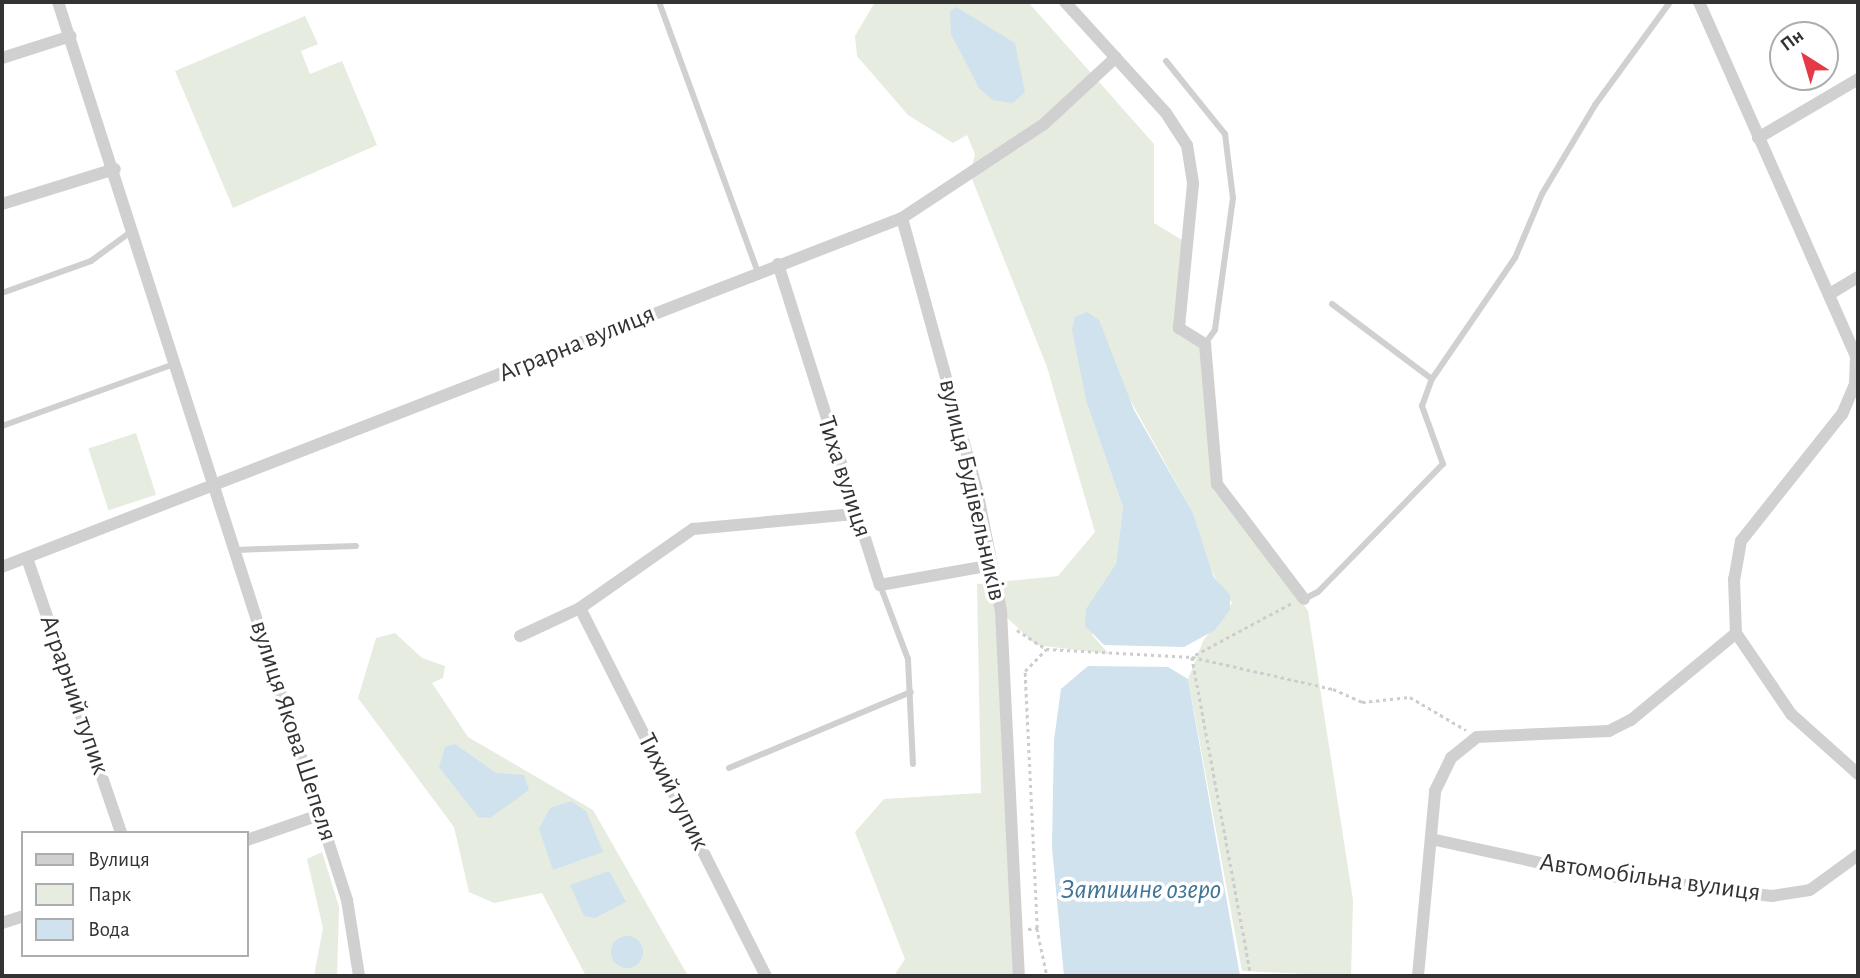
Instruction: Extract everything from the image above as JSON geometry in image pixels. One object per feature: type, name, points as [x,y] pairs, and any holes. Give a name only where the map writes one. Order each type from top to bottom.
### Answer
[{"type":"street","name":"вулиця Якова Шепеля","points":[[58,2],[115,169],[214,488],[347,900],[351,958],[359,976]]},
{"type":"street","points":[[1065,2],[1116,57],[1187,145],[1193,184],[1179,328],[1205,344],[1217,484],[1304,599]]},
{"type":"street","points":[[1699,2],[1758,138],[1832,292],[1856,356],[1853,392],[1842,414],[1749,523],[1734,579],[1736,633],[1791,714],[1858,774]]},
{"type":"street","points":[[2,58],[71,36]]},
{"type":"street","name":"Аграрна вулиця","points":[[2,567],[214,488],[778,264],[902,218],[1044,124],[1116,57]]},
{"type":"street","points":[[1758,138],[1858,79]]},
{"type":"street","points":[[2,204],[115,169]]},
{"type":"street","name":"вулиця Будівельників","points":[[902,218],[977,490],[987,566],[1001,611],[1014,930],[1020,976]]},
{"type":"street","name":"Тиха вулиця","points":[[778,264],[855,514],[880,585]]},
{"type":"street","points":[[1832,292],[1858,277]]},
{"type":"street","points":[[520,636],[580,608],[693,529],[855,514]]},
{"type":"street","name":"Аграрний тупик","points":[[27,558],[120,831]]},
{"type":"street","points":[[880,585],[987,566]]},
{"type":"street","name":"Тихий тупик","points":[[580,608],[766,976]]},
{"type":"street","points":[[1418,976],[1431,839],[1442,773],[1477,737],[1609,731],[1631,720],[1736,633]]},
{"type":"street","points":[[248,840],[319,815]]},
{"type":"street","name":"Автомобільна вулиця","points":[[1431,839],[1587,873],[1772,896],[1810,890],[1858,855]]},
{"type":"street","points":[[2,923],[21,917]]},
{"type":"street","points":[[346,976],[351,958]]},
{"type":"lane","points":[[659,2],[758,272]]},
{"type":"lane","points":[[1304,599],[1318,592],[1443,464],[1422,406],[1432,379],[1515,258],[1542,194],[1595,105],[1670,2]]},
{"type":"lane","points":[[1166,61],[1225,134],[1233,198],[1215,330],[1205,344]]},
{"type":"lane","points":[[2,293],[91,261],[134,229]]},
{"type":"lane","points":[[1332,304],[1432,379]]},
{"type":"lane","points":[[2,426],[176,363]]},
{"type":"lane","points":[[235,550],[356,546]]},
{"type":"lane","points":[[880,585],[908,659],[913,764]]},
{"type":"lane","points":[[729,768],[911,692]]},
{"type":"path","points":[[1192,657],[1248,622],[1304,599]]},
{"type":"path","points":[[1001,611],[1046,649],[1192,657],[1333,689],[1362,702],[1410,697],[1477,737]]},
{"type":"path","points":[[1046,649],[1025,671],[1037,928],[1047,976]]},
{"type":"path","points":[[1192,657],[1251,976]]},
{"type":"path","points":[[1014,930],[1037,928]]},
{"type":"green space","points":[[875,2],[1028,2],[1154,144],[1154,223],[1187,243],[1179,328],[1205,344],[1215,472],[1308,611],[1353,900],[1351,976],[1242,971],[1188,679],[1203,641],[1232,603],[1207,565],[1193,513],[1123,387],[1087,404],[1123,507],[1116,564],[1092,635],[1109,654],[1036,645],[1002,613],[1019,976],[894,976],[905,959],[855,832],[884,799],[981,793],[977,584],[1058,576],[1095,532],[1047,367],[970,174],[975,154],[967,135],[953,143],[908,115],[857,56],[855,36]]},
{"type":"green space","points":[[305,16],[318,44],[301,51],[310,74],[342,61],[377,145],[233,208],[175,71]]},
{"type":"green space","points":[[136,433],[156,495],[109,510],[88,448]]},
{"type":"green space","points":[[395,633],[422,658],[445,666],[443,678],[432,683],[468,737],[593,810],[688,976],[586,976],[542,893],[494,903],[469,892],[454,827],[358,698],[376,638]]},
{"type":"green space","points":[[322,852],[339,907],[337,976],[314,976],[323,928],[307,859]]},
{"type":"water","points":[[956,7],[1015,43],[1025,92],[1013,103],[993,100],[979,88],[951,34],[950,12]]},
{"type":"water","points":[[1087,312],[1099,320],[1134,410],[1193,513],[1213,576],[1230,595],[1230,610],[1215,630],[1184,647],[1104,645],[1085,626],[1086,609],[1116,564],[1123,507],[1087,404],[1072,330],[1075,317]]},
{"type":"water","name":"Затишне озеро","points":[[1088,666],[1168,667],[1188,679],[1240,976],[1064,976],[1052,847],[1054,740],[1061,689]]},
{"type":"water","points":[[455,744],[496,773],[524,775],[529,790],[490,818],[478,817],[439,767],[445,747]]},
{"type":"water","points":[[571,801],[586,811],[603,852],[553,870],[539,829],[550,808]]},
{"type":"water","points":[[609,871],[626,902],[595,918],[584,916],[570,885]]},
{"type":"water","points":[[627,936],[638,941],[643,952],[638,963],[627,968],[616,963],[611,952],[616,941]]}]
